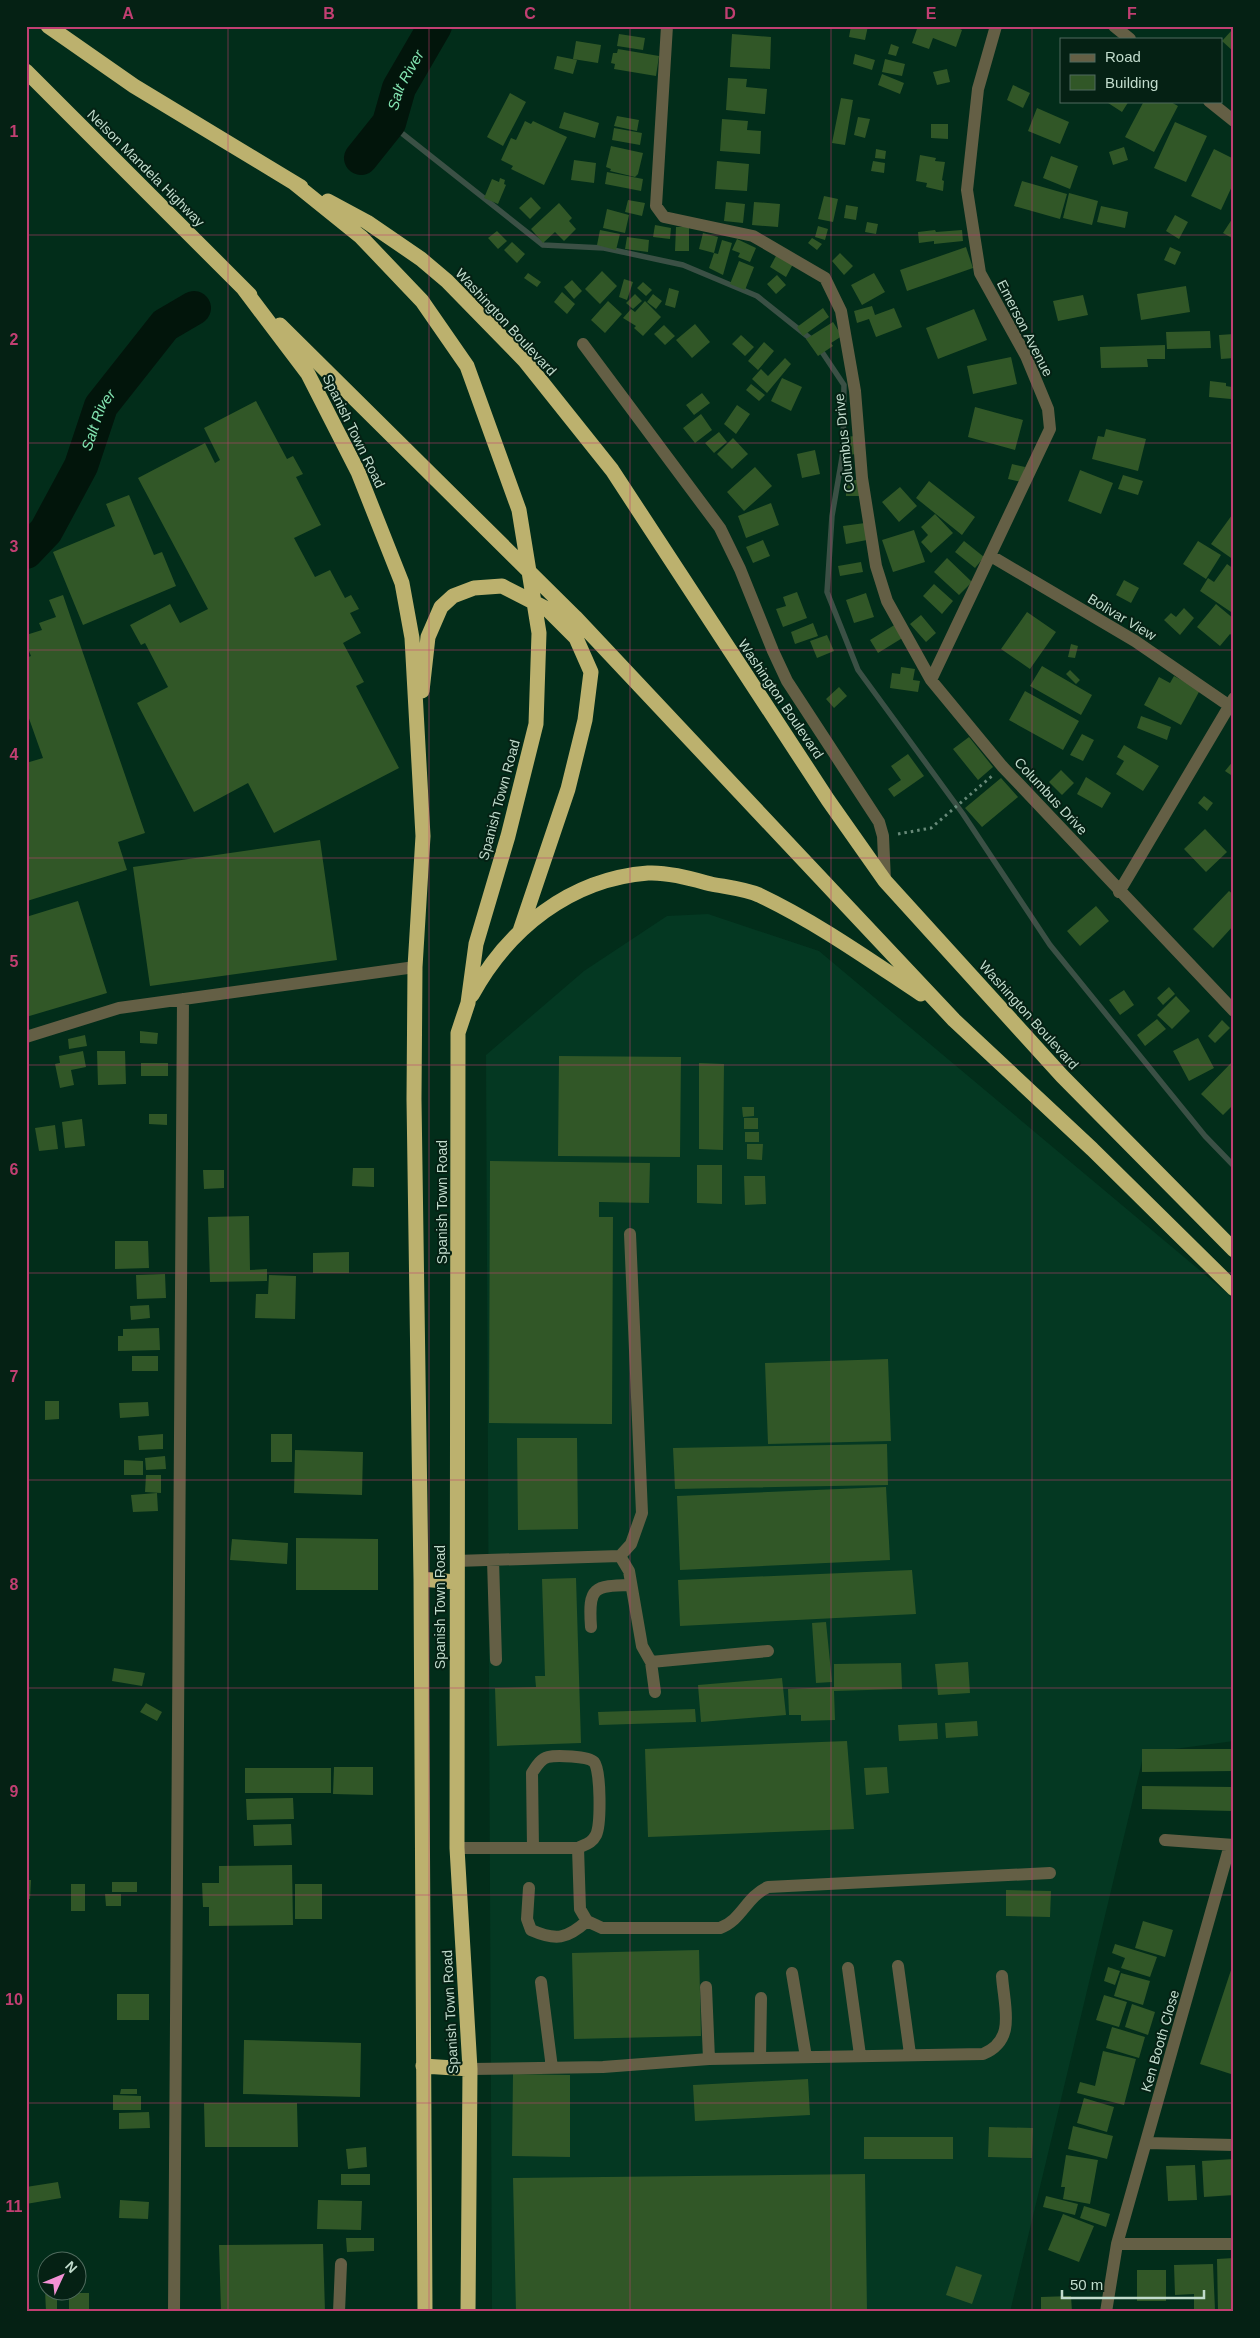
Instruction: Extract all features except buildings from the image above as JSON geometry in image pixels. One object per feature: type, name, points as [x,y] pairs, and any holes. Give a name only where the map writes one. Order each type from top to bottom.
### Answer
[{"type":"highway","points":[[48,26],[134,86],[294,183]]},
{"type":"highway","name":"Nelson Mandela Highway","points":[[26,72],[243,288]]},
{"type":"highway","name":"Spanish Town Road","points":[[294,183],[361,236],[422,301],[467,366],[519,510],[539,633],[536,724],[508,836],[476,944],[468,1003],[458,1033],[457,1848],[470,2069],[468,2312]]},
{"type":"highway","name":"Washington Boulevard","points":[[294,183],[367,222],[421,259],[447,281],[525,361],[612,470],[801,758],[885,881],[1062,1076],[1234,1250]]},
{"type":"highway","points":[[243,288],[575,617],[954,1020],[1092,1149],[1234,1289]]},
{"type":"highway","name":"Spanish Town Road","points":[[243,288],[308,374],[358,472],[402,583],[412,638],[423,836],[415,967],[414,1099],[421,1579],[426,2312]]},
{"type":"highway","points":[[417,734],[428,637],[441,607],[453,596],[474,588],[502,586],[547,609],[576,638],[591,672],[585,720],[568,788],[520,931]]},
{"type":"highway","points":[[468,1003],[485,972],[510,940],[551,906],[572,894],[604,882],[649,873],[689,878],[757,894],[833,936],[922,994],[954,1020]]},
{"type":"highway","points":[[421,1579],[456,1582]]},
{"type":"highway","points":[[423,2066],[470,2069]]},
{"type":"street","name":"Columbus Drive","points":[[668,26],[656,206],[664,217],[754,236],[825,278],[841,311],[854,391],[862,478],[876,566],[887,601],[931,680],[1002,766],[1234,1011]]},
{"type":"street","name":"Emerson Avenue","points":[[931,680],[1050,429],[1048,409],[1026,356],[980,273],[967,190],[978,89],[996,26]]},
{"type":"street","points":[[1114,26],[1129,38]]},
{"type":"street","points":[[1210,102],[1234,121]]},
{"type":"street","points":[[583,344],[720,528],[740,569],[772,651],[787,681],[875,816],[883,836],[885,881]]},
{"type":"street","name":"Bolivar View","points":[[991,556],[1135,641],[1232,704]]},
{"type":"street","points":[[1120,892],[1232,704]]},
{"type":"street","points":[[26,1036],[119,1008],[415,967]]},
{"type":"street","points":[[174,2312],[182,999]]},
{"type":"street","points":[[456,1561],[620,1556],[631,1544],[642,1513],[630,1234]]},
{"type":"street","points":[[620,1556],[629,1571],[642,1646],[651,1662],[655,1692]]},
{"type":"street","points":[[493,1560],[496,1660]]},
{"type":"street","points":[[591,1626],[591,1599],[596,1592],[603,1586],[631,1585]]},
{"type":"street","points":[[651,1662],[768,1651]]},
{"type":"street","points":[[457,1848],[533,1848],[578,1848],[591,1842],[597,1833],[599,1773],[594,1763],[587,1757],[548,1757],[538,1763],[532,1773],[533,1848]]},
{"type":"street","points":[[1165,1840],[1232,1845]]},
{"type":"street","name":"Ken Booth Close","points":[[1106,2312],[1117,2244],[1232,1845]]},
{"type":"street","points":[[578,1848],[580,1909],[587,1921],[602,1928],[720,1928],[731,1924],[755,1893],[768,1887],[1050,1873]]},
{"type":"street","points":[[530,1888],[527,1919],[531,1930],[547,1937],[562,1937],[576,1930],[587,1921]]},
{"type":"street","points":[[898,1966],[910,2054]]},
{"type":"street","points":[[848,1968],[860,2056]]},
{"type":"street","points":[[792,1974],[806,2057]]},
{"type":"street","points":[[470,2069],[603,2067],[709,2059],[983,2054],[996,2049],[1006,2035],[1002,1976]]},
{"type":"street","points":[[541,1982],[552,2068]]},
{"type":"street","points":[[706,1987],[709,2059]]},
{"type":"street","points":[[760,2058],[761,1998]]},
{"type":"street","points":[[1146,2143],[1234,2145]]},
{"type":"street","points":[[1117,2244],[1234,2244]]},
{"type":"street","points":[[339,2312],[341,2264]]},
{"type":"path","points":[[883,836],[931,828],[1002,766]]},
{"type":"shaded area","points":[[708,914],[819,951],[1234,1299],[1234,1741],[1144,1753],[1010,2312],[492,2312],[486,1055],[584,971],[667,916]]},
{"type":"waterway","name":"Salt River","points":[[361,158],[389,123],[399,88],[435,26]]},
{"type":"waterway","points":[[389,123],[543,245],[604,248],[683,265],[757,296],[816,343],[844,385],[843,452],[832,516],[827,592],[858,670],[963,814],[1050,945],[1205,1136],[1234,1166]]},
{"type":"waterway","name":"Salt River","points":[[26,552],[46,531],[81,466],[101,406],[165,325],[194,308]]}]
